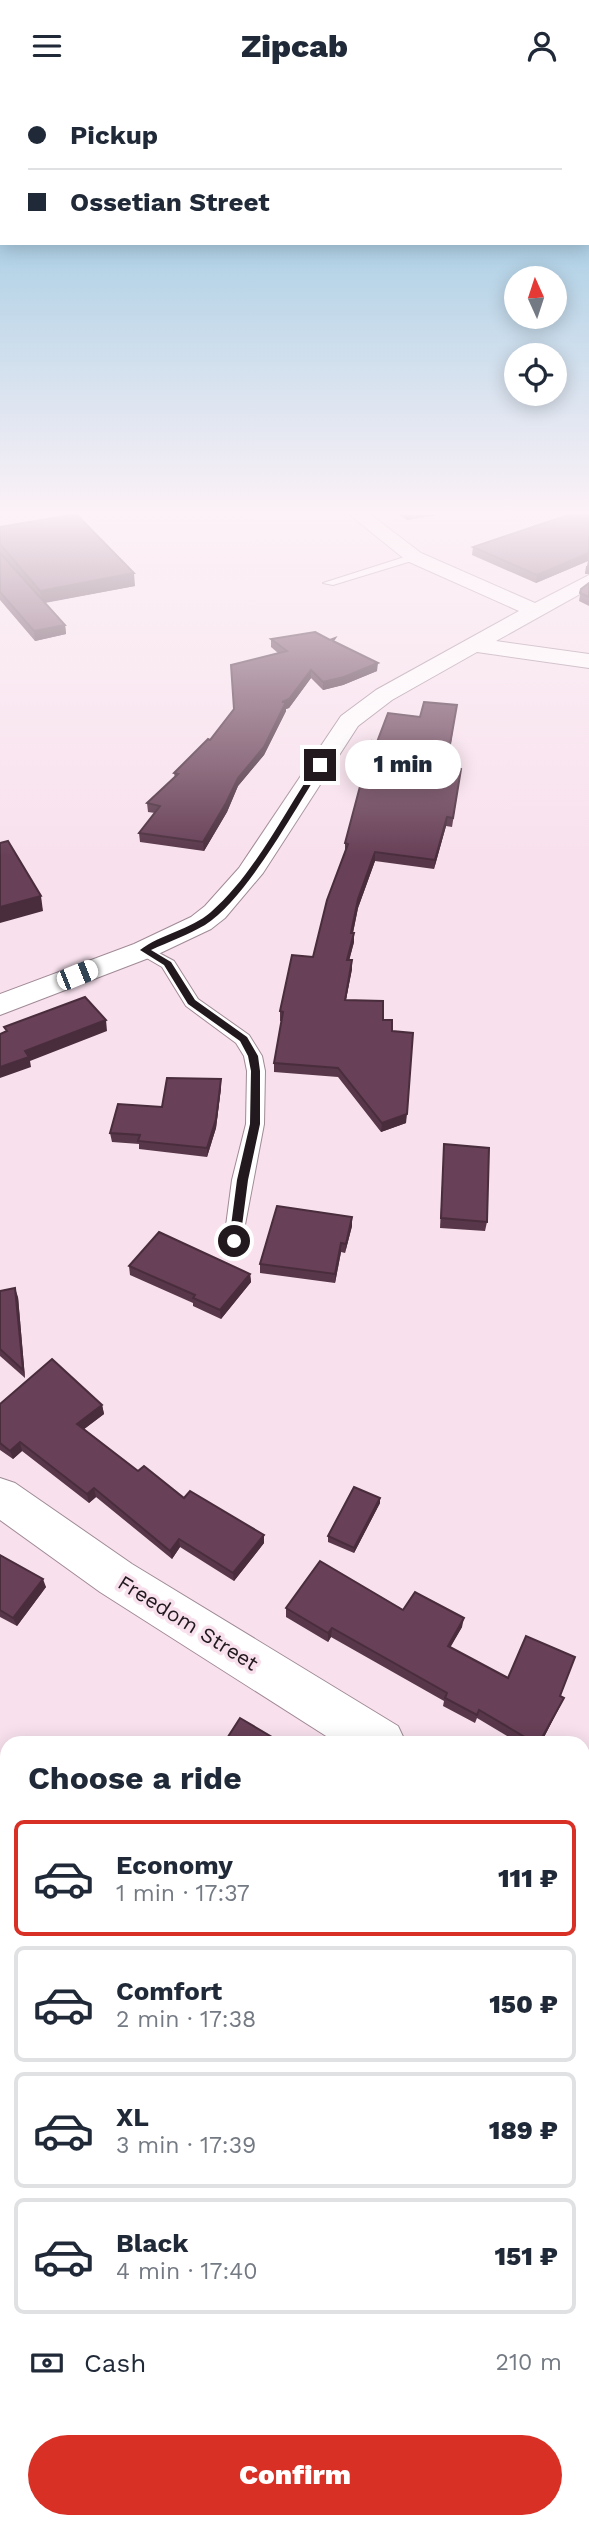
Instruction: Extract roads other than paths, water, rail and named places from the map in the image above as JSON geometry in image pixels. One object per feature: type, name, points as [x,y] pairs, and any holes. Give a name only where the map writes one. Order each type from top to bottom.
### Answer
[{"type":"street","points":[[0,1005],[144,950],[201,923],[215,912],[249,873],[349,721],[384,695],[504,629]]},
{"type":"street","points":[[474,645],[589,661]]},
{"type":"street","name":"Freedom Street","points":[[0,1496],[116,1578],[370,1736]]},
{"type":"lane","points":[[144,950],[168,964],[192,1002],[243,1039],[253,1056],[256,1071],[255,1124],[242,1180],[234,1241]]}]
